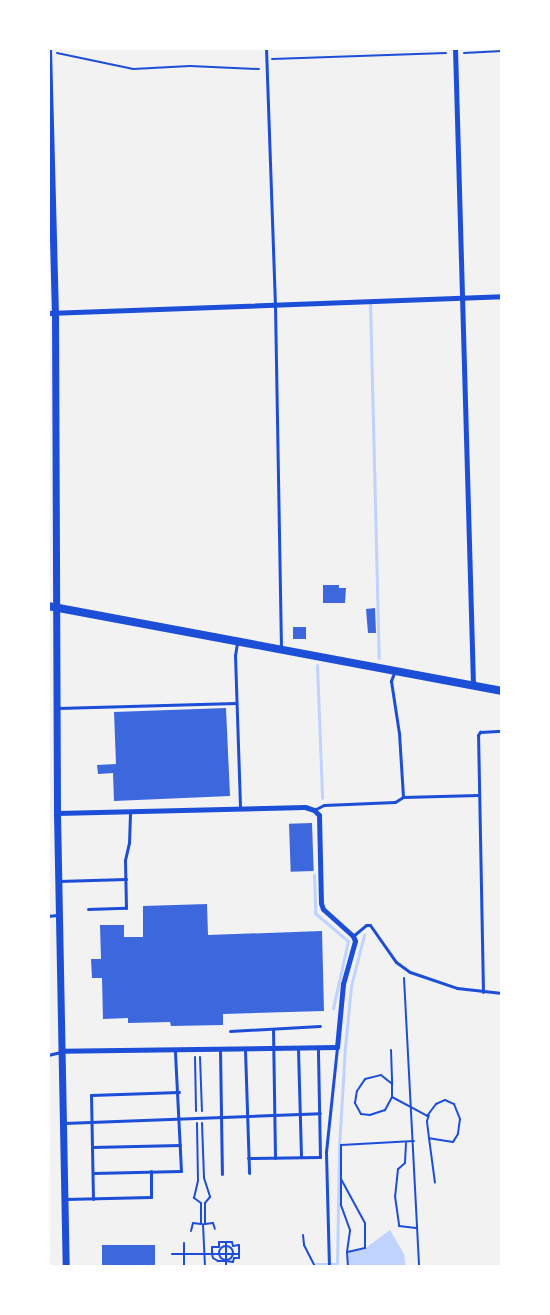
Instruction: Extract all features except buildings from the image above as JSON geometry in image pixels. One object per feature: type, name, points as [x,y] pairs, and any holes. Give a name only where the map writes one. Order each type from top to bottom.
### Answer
[{"type":"main road","points":[[52,607],[502,692]]},
{"type":"street","points":[[48,49],[52,607],[57,708],[66,1267]]},
{"type":"street","points":[[455,51],[473,686]]},
{"type":"street","points":[[51,313],[502,296]]},
{"type":"street","points":[[57,813],[305,807],[314,810],[319,815],[321,903],[323,909],[353,936],[354,945],[343,984],[337,1047],[175,1052],[62,1052]]},
{"type":"lane","points":[[266,48],[275,305],[281,650]]},
{"type":"lane","points":[[237,642],[235,655],[240,808]]},
{"type":"lane","points":[[395,671],[391,681],[399,733],[403,796]]},
{"type":"lane","points":[[57,708],[236,703]]},
{"type":"lane","points":[[483,992],[478,735],[480,732],[502,731]]},
{"type":"lane","points":[[314,810],[324,805],[395,802],[403,796],[478,795]]},
{"type":"lane","points":[[88,909],[126,908],[130,811]]},
{"type":"lane","points":[[48,814],[57,813]]},
{"type":"lane","points":[[58,881],[126,879]]},
{"type":"lane","points":[[48,916],[59,915]]},
{"type":"lane","points":[[353,936],[366,925],[370,925],[404,969],[431,982],[502,994]]},
{"type":"lane","points":[[230,1031],[320,1026]]},
{"type":"lane","points":[[273,1029],[275,1158]]},
{"type":"lane","points":[[329,1267],[326,1152],[337,1047]]},
{"type":"lane","points":[[298,1048],[301,1157]]},
{"type":"lane","points":[[248,1158],[320,1157],[318,1048]]},
{"type":"lane","points":[[220,1050],[222,1174]]},
{"type":"lane","points":[[245,1050],[249,1173]]},
{"type":"lane","points":[[48,1055],[62,1052]]},
{"type":"lane","points":[[93,1173],[181,1171],[179,1092],[176,1085],[175,1052]]},
{"type":"lane","points":[[93,1199],[91,1095],[179,1092]]},
{"type":"lane","points":[[64,1123],[320,1113]]},
{"type":"lane","points":[[92,1147],[180,1145]]},
{"type":"lane","points":[[65,1199],[151,1197],[151,1171]]},
{"type":"path","points":[[48,49],[133,69],[190,66],[266,69]]},
{"type":"path","points":[[266,60],[502,51]]},
{"type":"path","points":[[404,969],[419,1267]]},
{"type":"path","points":[[391,1050],[392,1084],[392,1097],[385,1110],[370,1115],[361,1114],[355,1103],[357,1091],[365,1079],[381,1076],[392,1084]]},
{"type":"path","points":[[197,1051],[204,1178],[210,1197],[205,1203],[203,1224]]},
{"type":"path","points":[[197,1051],[198,1181],[194,1198],[201,1203],[205,1267]]},
{"type":"path","points":[[392,1097],[412,1109],[429,1115]]},
{"type":"path","points":[[429,1138],[453,1142],[458,1134],[460,1119],[454,1104],[445,1100],[436,1104],[427,1121],[429,1138],[435,1183]]},
{"type":"path","points":[[406,1141],[405,1164],[398,1169],[395,1196],[399,1226],[416,1228]]},
{"type":"path","points":[[348,1267],[347,1252],[350,1230],[341,1205],[341,1145],[414,1141]]},
{"type":"path","points":[[341,1179],[365,1223],[365,1248],[347,1252]]},
{"type":"path","points":[[191,1231],[193,1223],[213,1222],[215,1229]]},
{"type":"path","points":[[303,1235],[304,1245],[315,1267]]},
{"type":"path","points":[[219,1242],[232,1242],[233,1246],[239,1245],[239,1258],[234,1258],[233,1262],[213,1258],[212,1254],[212,1247],[219,1247],[219,1242]]},
{"type":"path","points":[[226,1242],[226,1267]]},
{"type":"path","points":[[183,1243],[184,1267]]},
{"type":"path","points":[[218,1254],[221,1247],[230,1247],[234,1254]]},
{"type":"path","points":[[172,1254],[239,1254]]},
{"type":"path","points":[[218,1254],[226,1260],[234,1254]]},
{"type":"water","points":[[390,1230],[404,1254],[406,1267],[348,1267],[347,1252],[363,1250]]},
{"type":"waterway","points":[[370,301],[379,658]]},
{"type":"waterway","points":[[317,665],[322,798]]},
{"type":"waterway","points":[[314,875],[315,913],[348,941],[333,1008]]},
{"type":"waterway","points":[[337,1267],[339,1147],[345,1047],[351,986],[364,935]]},
{"type":"waterway","points":[[312,1267],[316,1264],[337,1264]]}]
